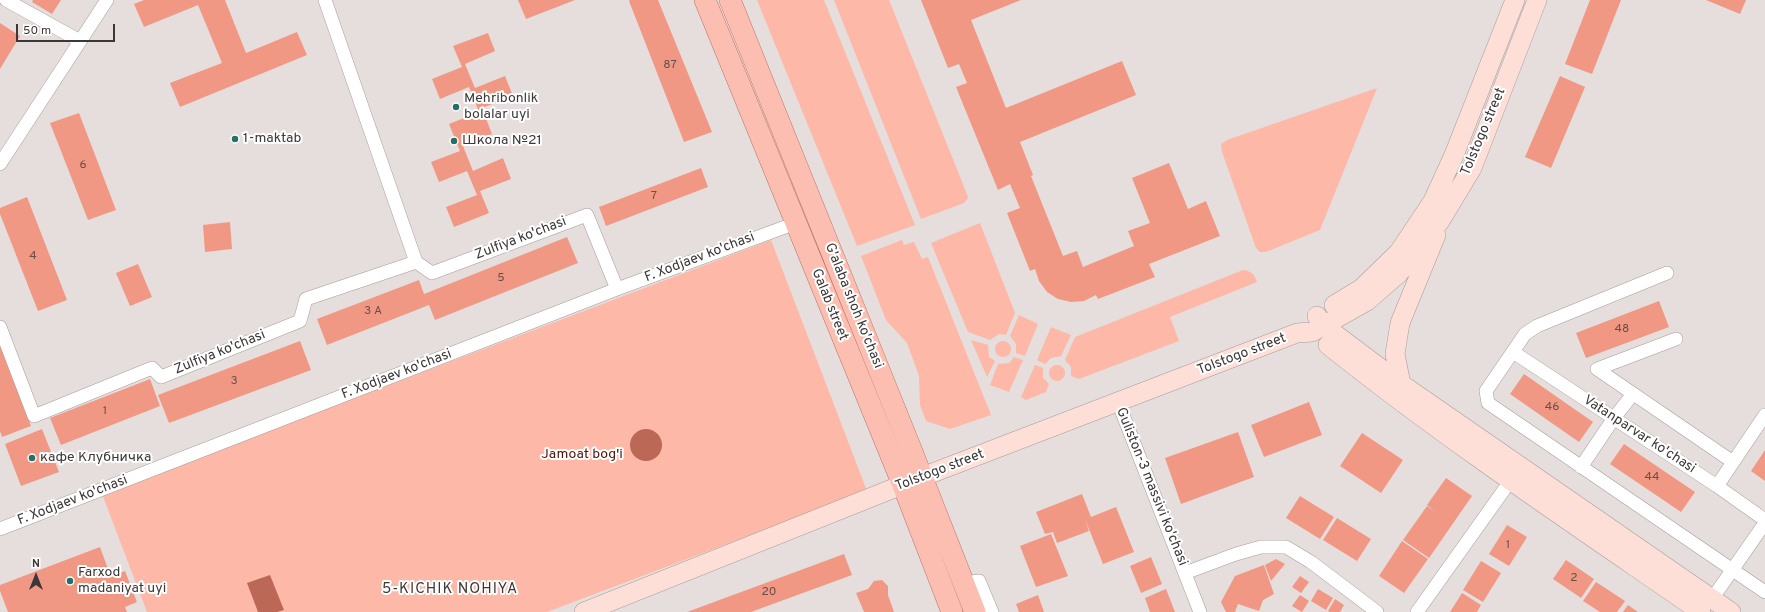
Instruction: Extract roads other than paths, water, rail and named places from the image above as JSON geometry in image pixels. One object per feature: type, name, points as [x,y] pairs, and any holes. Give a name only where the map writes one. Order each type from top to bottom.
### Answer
[{"type":"main road","name":"Galab street","points":[[705,0],[903,485],[952,612]]},
{"type":"main road","name":"G'alaba shoh ko'chasi","points":[[730,0],[975,612]]},
{"type":"main road","name":"Tolstogo street","points":[[1311,326],[1362,288],[1399,252],[1433,202],[1454,155],[1515,0]]},
{"type":"main road","name":"Tolstogo street","points":[[584,612],[922,477],[1311,326],[1367,301],[1398,274],[1440,221],[1472,168],[1537,0]]},
{"type":"main road","points":[[1401,384],[1394,354],[1400,323],[1432,246],[1440,221]]},
{"type":"main road","points":[[1311,326],[1401,384],[1705,604]]},
{"type":"main road","points":[[1311,326],[1384,390],[1511,480],[1705,604],[1731,612]]},
{"type":"street","points":[[6,0],[80,41]]},
{"type":"street","points":[[0,164],[106,0]]},
{"type":"street","points":[[325,0],[416,262]]},
{"type":"street","name":"Zulfiya ko'chasi","points":[[0,327],[34,416],[152,368],[161,377],[300,321],[306,299],[416,262],[432,272],[587,214],[617,289]]},
{"type":"street","name":"F. Xodjaev ko'chasi","points":[[0,529],[617,289],[796,223]]},
{"type":"street","points":[[1667,272],[1537,326],[1525,334],[1486,391],[1488,403],[1765,592]]},
{"type":"street","points":[[1676,339],[1597,369],[1733,462]]},
{"type":"street","name":"Vatanparvar ko'chasi","points":[[1513,352],[1717,486],[1765,520]]},
{"type":"street","points":[[1581,466],[1614,418],[1633,394]]},
{"type":"street","name":"Guliston-3 massivi ko'chasi","points":[[1118,402],[1200,612]]},
{"type":"street","points":[[1717,486],[1765,415]]},
{"type":"street","points":[[1417,612],[1511,480]]},
{"type":"street","points":[[1705,604],[1733,570],[1765,523]]},
{"type":"street","name":"Guliston-3 massivi ko'chasi","points":[[1185,573],[1236,554],[1255,549],[1286,548],[1311,562],[1377,612]]},
{"type":"street","points":[[964,584],[979,581],[992,612]]},
{"type":"place","name":"Mehribonlik bolalar uyi","points":[[456,107]]},
{"type":"place","name":"1-maktab","points":[[235,139]]},
{"type":"place","name":"Школа №21","points":[[454,141]]},
{"type":"place","name":"кафе Клубничка","points":[[32,458]]},
{"type":"place","name":"Farxod madaniyat uyi","points":[[70,581]]},
{"type":"district","name":"5-KICHIK NOHIYA","points":[[450,590]]},
{"type":"park label","name":"Jamoat bog'i","points":[[582,455]]}]
